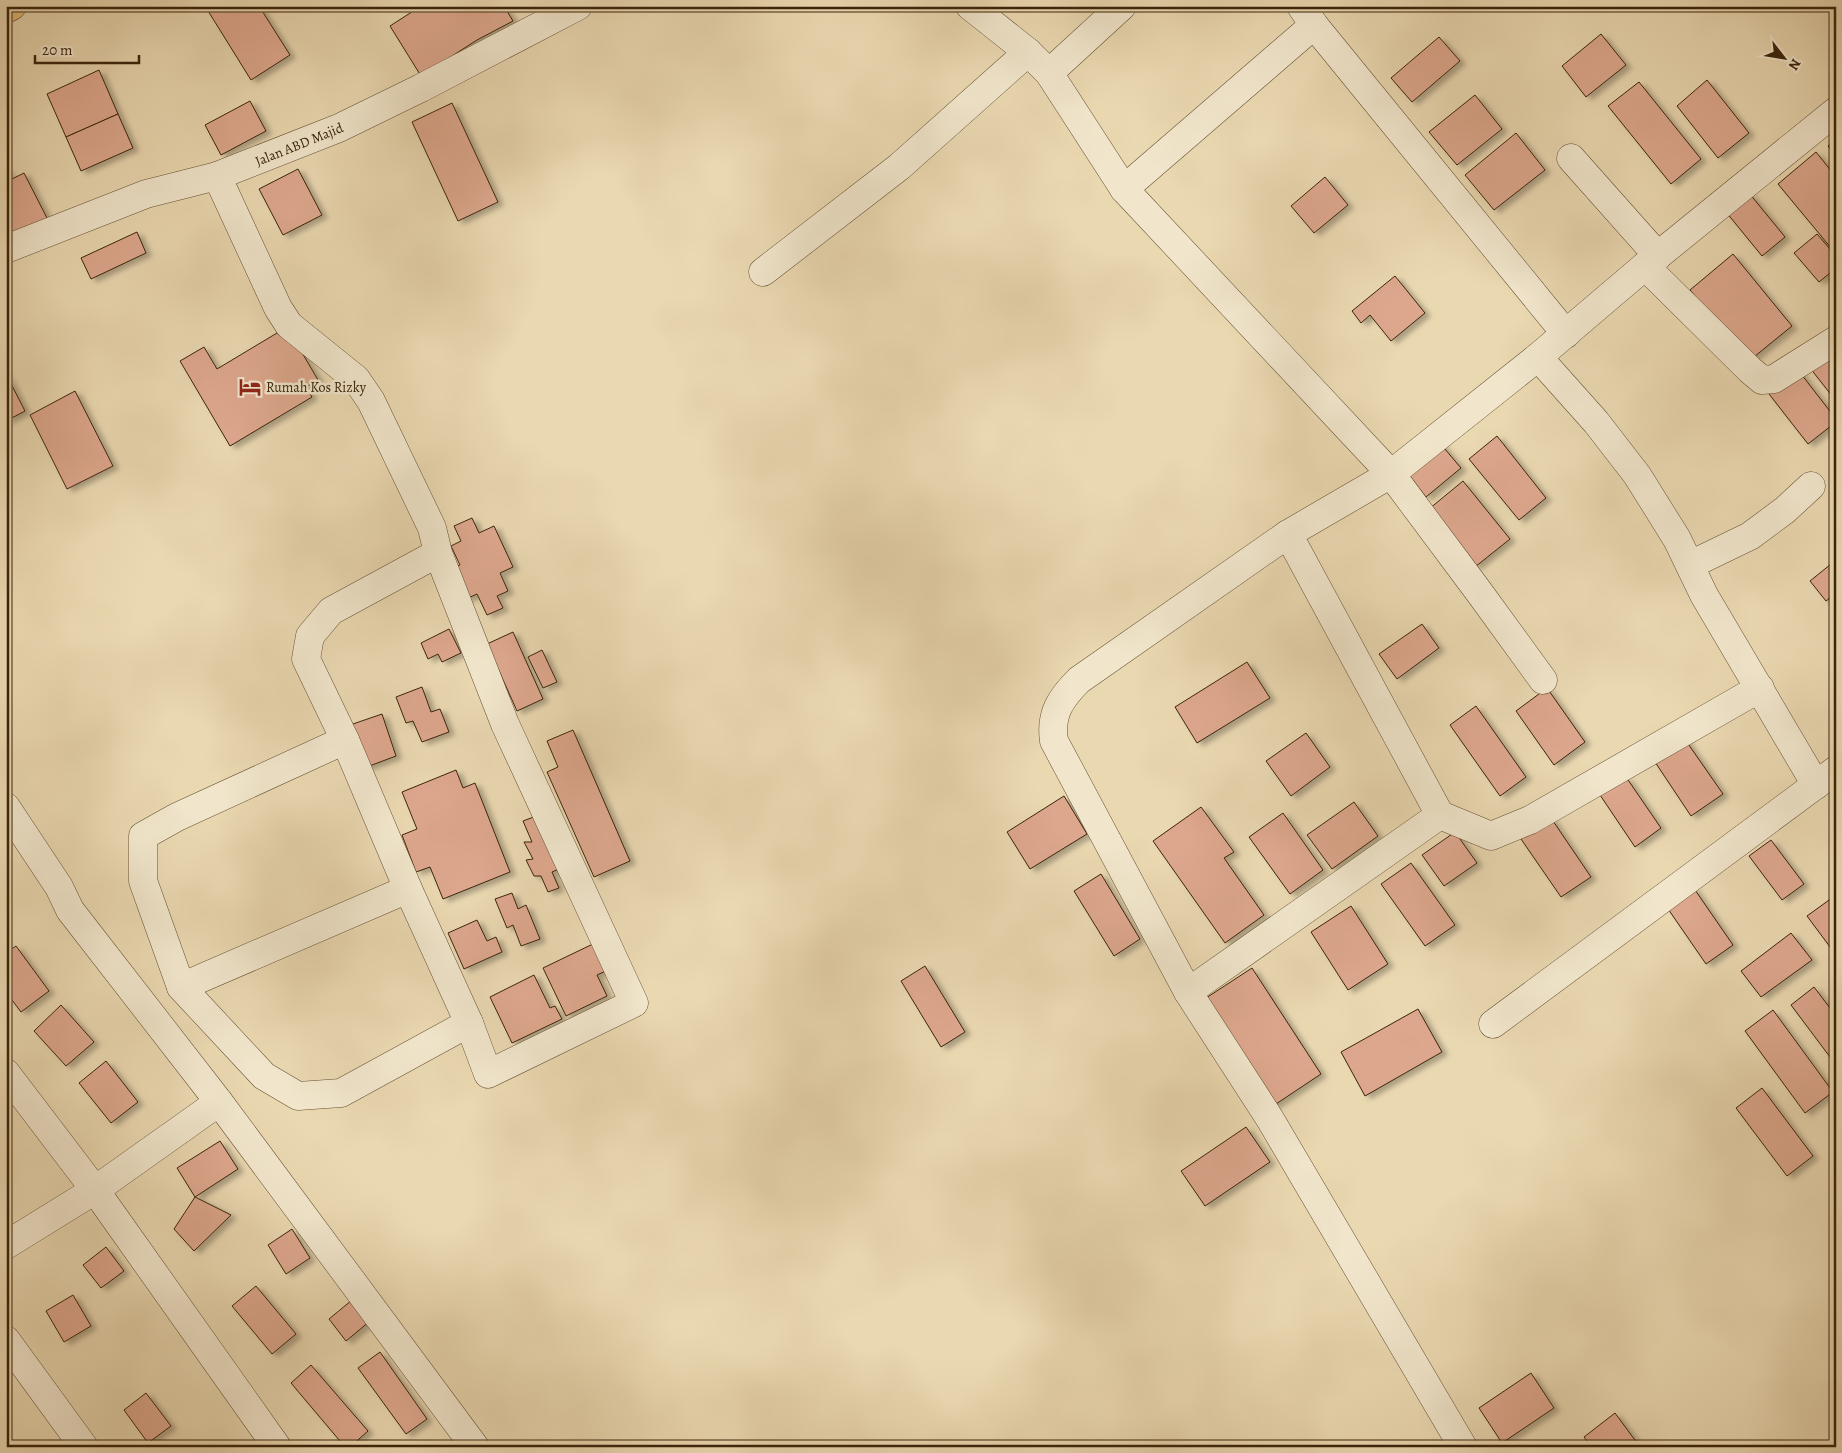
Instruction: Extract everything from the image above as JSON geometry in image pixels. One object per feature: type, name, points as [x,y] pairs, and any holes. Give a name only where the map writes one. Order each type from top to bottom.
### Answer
[{"type":"main road","points":[[6,9],[12,6]]},
{"type":"street","name":"Jalan ABD Majid","points":[[6,249],[146,194],[217,176],[339,128],[421,88],[578,6]]},
{"type":"street","points":[[970,6],[1028,52],[1049,73],[1124,189],[1391,474],[1543,680]]},
{"type":"street","points":[[1049,73],[1122,6]]},
{"type":"street","points":[[1124,189],[1307,16],[1566,334]]},
{"type":"street","points":[[763,272],[899,167],[1028,52]]},
{"type":"street","points":[[1463,1447],[1270,1119],[1188,992],[1054,741],[1052,728],[1056,711],[1065,694],[1079,680],[1288,534],[1391,474],[1538,357],[1836,111]]},
{"type":"street","points":[[1571,158],[1652,261],[1750,370],[1762,380],[1774,379],[1836,340]]},
{"type":"street","points":[[217,176],[278,308],[289,325],[356,379],[371,401],[432,528],[438,553],[505,724],[634,1003],[488,1074],[469,1023],[408,889],[345,740],[306,659],[310,636],[331,611],[438,553]]},
{"type":"street","points":[[1493,1024],[1826,777],[1760,688],[1704,595],[1677,539],[1637,475],[1596,422],[1538,357]]},
{"type":"street","points":[[1690,565],[1750,536],[1785,510],[1811,486]]},
{"type":"street","points":[[1288,534],[1440,815],[1491,836],[1530,820],[1760,688]]},
{"type":"street","points":[[345,740],[177,816],[143,836],[143,881],[182,986],[264,1076],[298,1096],[341,1093],[469,1023]]},
{"type":"street","points":[[6,807],[59,887],[70,910],[219,1102],[475,1447]]},
{"type":"street","points":[[1188,992],[1440,815]]},
{"type":"street","points":[[182,986],[408,889]]},
{"type":"street","points":[[6,1073],[95,1190],[278,1447]]},
{"type":"street","points":[[6,1245],[95,1190],[219,1102]]},
{"type":"street","points":[[6,1340],[84,1447]]},
{"type":"building","points":[[205,6],[259,6],[290,55],[251,80]]},
{"type":"building","points":[[421,6],[504,6],[513,21],[477,40],[421,76],[390,26]]},
{"type":"building","points":[[1601,34],[1626,65],[1586,97],[1562,66]]},
{"type":"building","points":[[1439,37],[1460,61],[1412,102],[1391,78]]},
{"type":"building","points":[[99,70],[118,114],[66,137],[47,94]]},
{"type":"building","points":[[1707,80],[1749,133],[1718,158],[1677,106]]},
{"type":"building","points":[[1639,82],[1701,159],[1671,184],[1608,106]]},
{"type":"building","points":[[1475,95],[1502,129],[1457,165],[1429,132]]},
{"type":"building","points":[[250,101],[266,131],[221,155],[205,125]]},
{"type":"building","points":[[452,103],[498,202],[458,221],[412,122]]},
{"type":"building","points":[[118,114],[133,148],[81,171],[66,137]]},
{"type":"building","points":[[1516,133],[1545,170],[1494,210],[1465,175]]},
{"type":"building","points":[[1836,140],[1836,156],[1828,146]]},
{"type":"building","points":[[1816,152],[1836,177],[1836,254],[1778,184]]},
{"type":"building","points":[[6,168],[12,179],[24,173],[48,220],[6,241]]},
{"type":"building","points":[[298,169],[322,215],[283,235],[259,189]]},
{"type":"building","points":[[1325,177],[1348,205],[1314,233],[1291,206]]},
{"type":"building","points":[[1749,193],[1785,237],[1762,256],[1726,212]]},
{"type":"building","points":[[137,232],[146,253],[91,279],[81,258]]},
{"type":"building","points":[[1817,234],[1836,256],[1836,268],[1819,282],[1794,253]]},
{"type":"building","points":[[1733,254],[1792,326],[1749,361],[1690,290]]},
{"type":"building","points":[[1395,276],[1425,313],[1391,341],[1370,315],[1361,323],[1352,311]]},
{"type":"building","points":[[287,327],[318,380],[306,387],[312,397],[230,446],[180,361],[204,347],[217,369]]},
{"type":"building","points":[[1836,348],[1836,401],[1810,368]]},
{"type":"building","points":[[1798,370],[1836,419],[1836,422],[1808,444],[1769,394]]},
{"type":"building","points":[[6,374],[25,411],[6,421]]},
{"type":"building","points":[[75,391],[113,466],[67,489],[30,415]]},
{"type":"building","points":[[1497,436],[1546,498],[1519,520],[1469,459]]},
{"type":"building","points":[[1439,442],[1461,468],[1426,497],[1404,469]]},
{"type":"building","points":[[1463,481],[1510,539],[1475,567],[1429,509]]},
{"type":"building","points":[[472,518],[479,533],[494,526],[513,567],[500,573],[508,591],[497,596],[503,608],[487,615],[477,594],[466,599],[452,568],[460,565],[451,546],[461,541],[454,526]]},
{"type":"building","points":[[1836,560],[1836,593],[1826,601],[1810,581]]},
{"type":"building","points":[[1422,624],[1439,648],[1397,679],[1379,654]]},
{"type":"building","points":[[449,629],[461,653],[442,662],[438,654],[428,659],[421,643]]},
{"type":"building","points":[[513,632],[543,699],[517,711],[487,644]]},
{"type":"building","points":[[542,650],[557,682],[543,688],[528,657]]},
{"type":"building","points":[[1247,662],[1270,698],[1197,743],[1175,707]]},
{"type":"building","points":[[422,687],[431,712],[440,709],[449,732],[422,742],[413,721],[406,723],[396,697]]},
{"type":"building","points":[[1547,688],[1585,742],[1554,765],[1516,711]]},
{"type":"building","points":[[1476,706],[1526,777],[1500,796],[1450,725]]},
{"type":"building","points":[[382,714],[396,756],[364,768],[350,725]]},
{"type":"building","points":[[573,730],[630,861],[594,877],[547,772],[558,767],[547,741]]},
{"type":"building","points":[[1306,733],[1330,767],[1291,796],[1266,761]]},
{"type":"building","points":[[1684,738],[1723,794],[1691,816],[1653,759]]},
{"type":"building","points":[[456,770],[463,788],[475,783],[510,872],[443,899],[430,867],[416,872],[402,835],[417,829],[402,792]]},
{"type":"building","points":[[1626,777],[1661,828],[1635,847],[1600,795]]},
{"type":"building","points":[[1064,796],[1087,834],[1030,869],[1007,832]]},
{"type":"building","points":[[1354,802],[1378,836],[1332,869],[1307,835]]},
{"type":"building","points":[[1201,807],[1234,852],[1224,858],[1264,915],[1225,943],[1153,841]]},
{"type":"building","points":[[1283,813],[1323,870],[1290,894],[1249,837]]},
{"type":"building","points":[[539,815],[561,868],[552,872],[559,888],[548,892],[541,876],[534,876],[526,860],[533,859],[524,842],[532,842],[523,821]]},
{"type":"building","points":[[1551,818],[1591,877],[1561,897],[1521,839]]},
{"type":"building","points":[[1455,832],[1477,863],[1444,886],[1422,855]]},
{"type":"building","points":[[1771,840],[1804,884],[1782,900],[1749,856]]},
{"type":"building","points":[[1411,863],[1455,925],[1425,946],[1381,884]]},
{"type":"building","points":[[1101,874],[1140,939],[1114,956],[1074,891]]},
{"type":"building","points":[[1693,887],[1733,945],[1706,964],[1666,906]]},
{"type":"building","points":[[512,893],[518,909],[526,905],[540,939],[521,946],[513,925],[507,928],[495,899]]},
{"type":"building","points":[[1836,895],[1836,955],[1807,916]]},
{"type":"building","points":[[1351,906],[1388,964],[1348,990],[1311,932]]},
{"type":"building","points":[[477,920],[487,941],[496,937],[502,952],[464,969],[448,933]]},
{"type":"building","points":[[1791,933],[1812,960],[1761,997],[1741,971]]},
{"type":"building","points":[[597,942],[610,969],[597,975],[607,996],[566,1016],[543,968]]},
{"type":"building","points":[[16,946],[49,991],[21,1012],[6,992],[6,953]]},
{"type":"building","points":[[925,966],[965,1032],[941,1047],[901,981]]},
{"type":"building","points":[[1252,968],[1321,1074],[1273,1106],[1203,1000]]},
{"type":"building","points":[[534,975],[550,1008],[555,1006],[562,1019],[512,1043],[490,997]]},
{"type":"building","points":[[1814,987],[1836,1016],[1836,1059],[1833,1061],[1791,1005]]},
{"type":"building","points":[[61,1005],[94,1042],[66,1066],[34,1031]]},
{"type":"building","points":[[1418,1009],[1442,1052],[1365,1096],[1341,1052]]},
{"type":"building","points":[[1773,1010],[1833,1092],[1805,1113],[1745,1031]]},
{"type":"building","points":[[106,1061],[138,1102],[111,1123],[79,1083]]},
{"type":"building","points":[[1762,1088],[1813,1156],[1787,1176],[1736,1108]]},
{"type":"building","points":[[1246,1127],[1270,1162],[1205,1206],[1181,1171]]},
{"type":"building","points":[[220,1141],[238,1169],[195,1197],[177,1168]]},
{"type":"building","points":[[195,1197],[231,1215],[194,1251],[174,1229]]},
{"type":"building","points":[[292,1229],[310,1258],[286,1274],[268,1245]]},
{"type":"building","points":[[106,1247],[124,1271],[101,1288],[83,1265]]},
{"type":"building","points":[[256,1286],[296,1334],[272,1354],[232,1306]]},
{"type":"building","points":[[73,1295],[91,1326],[64,1342],[46,1311]]},
{"type":"building","points":[[352,1300],[370,1321],[346,1341],[329,1319]]},
{"type":"building","points":[[380,1352],[427,1419],[406,1434],[358,1368]]},
{"type":"building","points":[[311,1365],[368,1431],[350,1447],[345,1447],[291,1383]]},
{"type":"building","points":[[1531,1373],[1554,1408],[1502,1443],[1479,1408]]},
{"type":"building","points":[[146,1393],[171,1426],[148,1443],[124,1410]]},
{"type":"building","points":[[1615,1413],[1640,1447],[1591,1447],[1584,1437]]},
{"type":"place","name":"Rumah Kos Rizky","points":[[250,387]]}]
